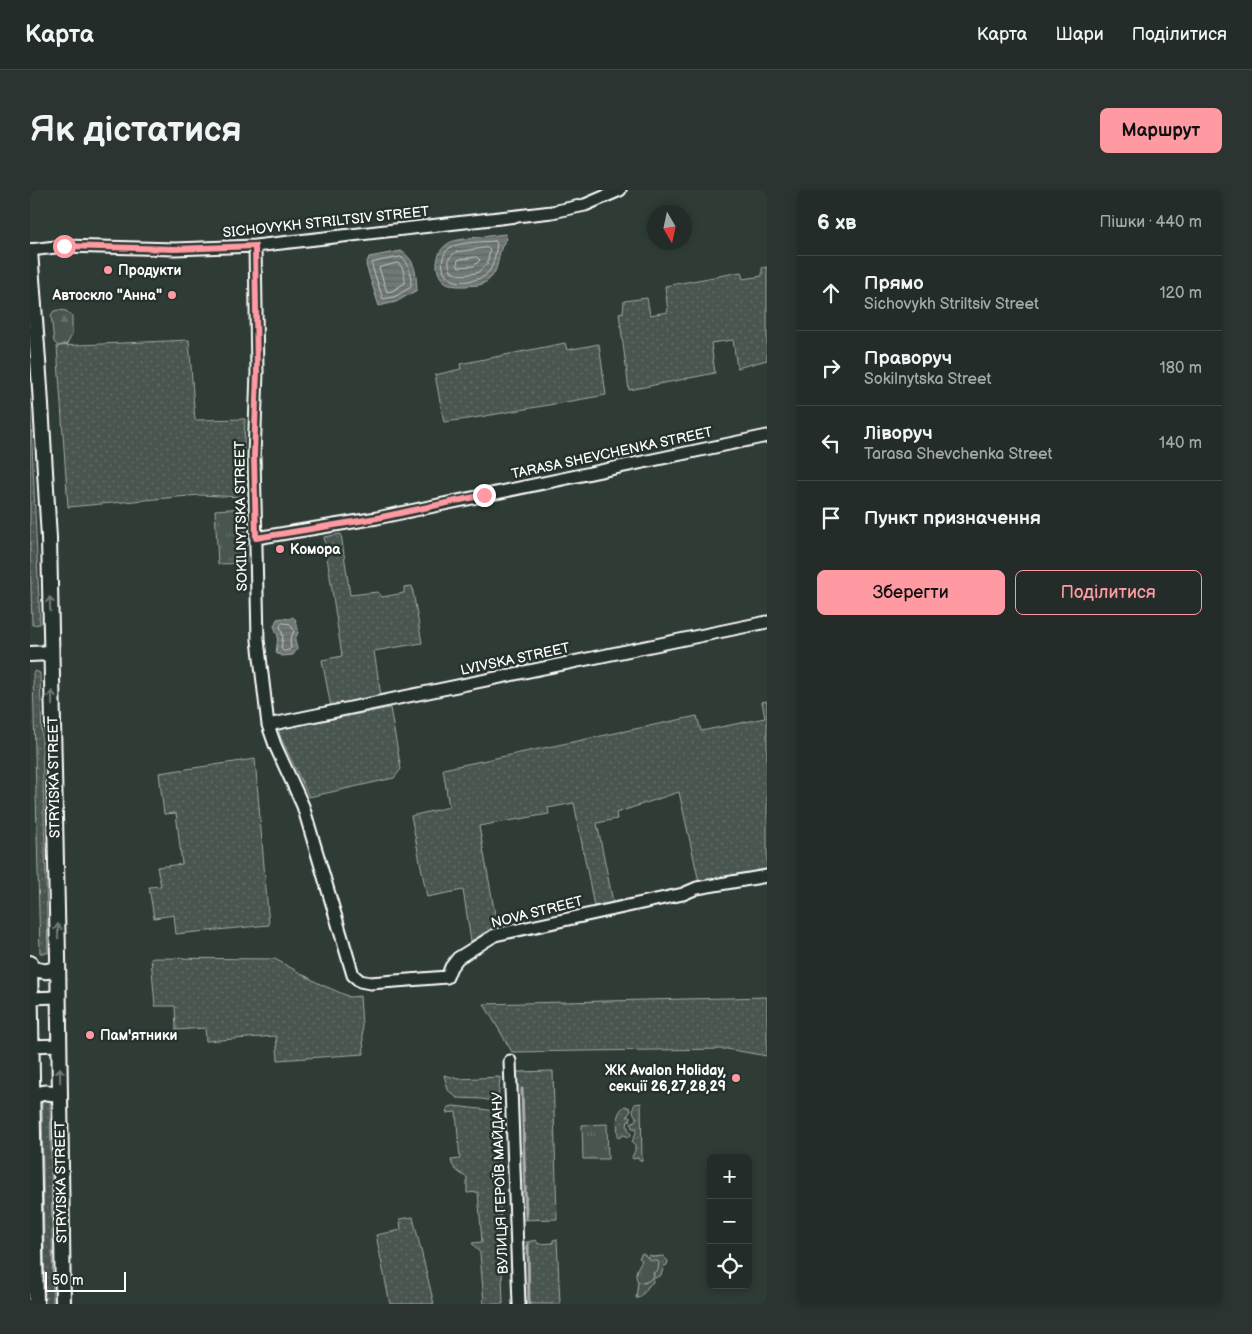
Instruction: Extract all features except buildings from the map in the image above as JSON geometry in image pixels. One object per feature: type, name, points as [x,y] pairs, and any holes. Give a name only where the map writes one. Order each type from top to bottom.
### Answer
[{"type":"main road","name":"STRYISKA STREET","points":[[30,250],[49,538],[63,1304]]},
{"type":"main road","points":[[30,654],[50,653]]},
{"type":"main road","name":"STRYISKA STREET","points":[[30,963],[36,1304]]},
{"type":"main road","points":[[30,968],[46,972],[58,966]]},
{"type":"main road","points":[[32,1097],[47,1092],[54,1092],[60,1097]]},
{"type":"street","name":"SICHOVYKH STRILTSIV STREET","points":[[30,250],[64,246],[175,249],[255,246],[552,212],[585,205],[620,190]]},
{"type":"street","name":"SOKILNYTSKA STREET","points":[[255,246],[257,372],[254,456],[258,640],[268,725]]},
{"type":"street","name":"TARASA SHEVCHENKA STREET","points":[[256,538],[377,518],[767,436]]},
{"type":"street","name":"LVIVSKA STREET","points":[[268,725],[767,622]]},
{"type":"street","name":"NOVA STREET","points":[[268,725],[275,745],[303,806],[351,970],[356,978],[365,983],[447,977],[451,967],[458,958],[496,935],[683,894],[697,888],[767,876]]},
{"type":"street","points":[[30,998],[58,997]]},
{"type":"street","points":[[31,1046],[59,1045]]},
{"type":"street","name":"ВУЛИЦЯ ГЕРОЇВ МАЙДАНУ","points":[[510,1061],[519,1304]]},
{"type":"green space","points":[[767,267],[767,360],[737,368],[733,340],[711,343],[715,373],[629,390],[619,313],[623,312],[624,301],[647,298],[650,315],[668,312],[665,286],[741,272],[743,279],[762,276],[762,268]]},
{"type":"green space","points":[[54,311],[66,311],[72,316],[72,335],[67,344],[58,346],[54,342],[51,315]]},
{"type":"green space","points":[[189,340],[195,420],[245,419],[242,497],[200,495],[68,507],[57,346]]},
{"type":"green space","points":[[565,343],[567,350],[599,344],[606,395],[444,422],[435,375],[461,369],[460,364]]},
{"type":"green space","points":[[30,399],[40,624],[32,625],[30,551]]},
{"type":"green space","points":[[244,508],[247,563],[218,564],[215,510]]},
{"type":"green space","points":[[341,534],[350,595],[378,592],[382,597],[404,593],[404,587],[412,586],[422,643],[374,651],[381,696],[331,707],[322,660],[342,656],[324,537]]},
{"type":"green space","points":[[35,671],[40,673],[48,953],[40,953],[33,673]]},
{"type":"green space","points":[[767,701],[767,869],[699,882],[679,792],[616,813],[617,819],[597,823],[613,902],[594,906],[574,803],[548,808],[549,814],[479,826],[497,925],[471,941],[463,890],[427,897],[411,816],[449,807],[443,769],[697,716],[701,731],[765,718],[762,702]]},
{"type":"green space","points":[[390,708],[401,769],[394,778],[309,797],[281,738],[279,732],[281,729]]},
{"type":"green space","points":[[255,759],[269,925],[176,934],[174,915],[154,918],[149,887],[161,886],[157,867],[182,864],[176,813],[164,814],[159,773]]},
{"type":"green space","points":[[151,958],[275,959],[320,984],[350,997],[360,996],[364,1054],[278,1060],[276,1036],[206,1041],[205,1028],[176,1030],[175,1006],[155,1006]]},
{"type":"green space","points":[[767,997],[767,1056],[727,1049],[512,1052],[484,1004]]},
{"type":"green space","points":[[553,1071],[557,1219],[520,1220],[516,1075],[517,1072]]},
{"type":"green space","points":[[444,1075],[458,1079],[500,1077],[498,1102],[457,1098],[448,1090]]},
{"type":"green space","points":[[48,1098],[50,1100],[53,1304],[45,1304],[42,1100]]},
{"type":"green space","points":[[641,1103],[642,1161],[632,1157],[635,1151],[635,1144],[632,1143],[636,1128],[632,1128],[631,1123],[636,1120],[633,1111],[635,1104]]},
{"type":"green space","points":[[625,1106],[630,1108],[631,1111],[627,1116],[631,1117],[627,1126],[631,1135],[629,1137],[624,1135],[618,1138],[618,1116]]},
{"type":"green space","points":[[448,1107],[497,1111],[503,1304],[484,1304],[480,1253],[472,1243],[482,1242],[478,1192],[467,1193],[467,1178],[455,1168],[451,1160],[460,1159],[456,1112],[446,1113]]},
{"type":"green space","points":[[607,1124],[608,1159],[583,1159],[582,1125]]},
{"type":"green space","points":[[413,1217],[434,1304],[390,1304],[376,1235],[401,1230],[400,1219]]},
{"type":"green space","points":[[557,1239],[560,1304],[522,1304],[522,1243],[536,1240],[538,1244],[553,1243],[553,1240]]},
{"type":"green space","points":[[642,1253],[652,1261],[659,1262],[658,1270],[653,1273],[654,1276],[648,1281],[638,1282],[636,1275],[642,1260],[639,1258]]},
{"type":"green space","points":[[650,1255],[653,1257],[663,1256],[668,1261],[667,1265],[664,1266],[661,1275],[653,1279],[653,1282],[643,1294],[636,1298],[638,1282],[645,1283],[654,1276],[652,1261],[647,1259]]},
{"type":"water","points":[[505,234],[507,239],[503,244],[496,269],[489,280],[479,285],[458,286],[447,283],[440,277],[437,260],[446,245],[462,239]]},
{"type":"water","points":[[401,251],[412,263],[417,290],[396,302],[379,306],[366,265],[369,257]]},
{"type":"water","points":[[293,617],[296,620],[295,623],[298,629],[295,641],[297,649],[293,655],[282,656],[276,653],[278,636],[274,626],[277,619]]},
{"type":"waterway","points":[[522,1089],[526,1218]]},
{"type":"waterway","points":[[528,1244],[529,1304]]},
{"type":"place","name":"Продукти","points":[[108,270]]},
{"type":"place","name":"Автоскло \"Анна\"","points":[[172,295]]},
{"type":"place","name":"Комора","points":[[280,549]]},
{"type":"place","name":"Пам'ятники","points":[[90,1035]]},
{"type":"place","name":"ЖК Avalon Holiday, секції 26,27,28,29","points":[[736,1078]]},
{"type":"route","points":[[64,246],[175,249],[255,246],[257,372],[254,456],[256,538],[377,518],[484,495]]}]
